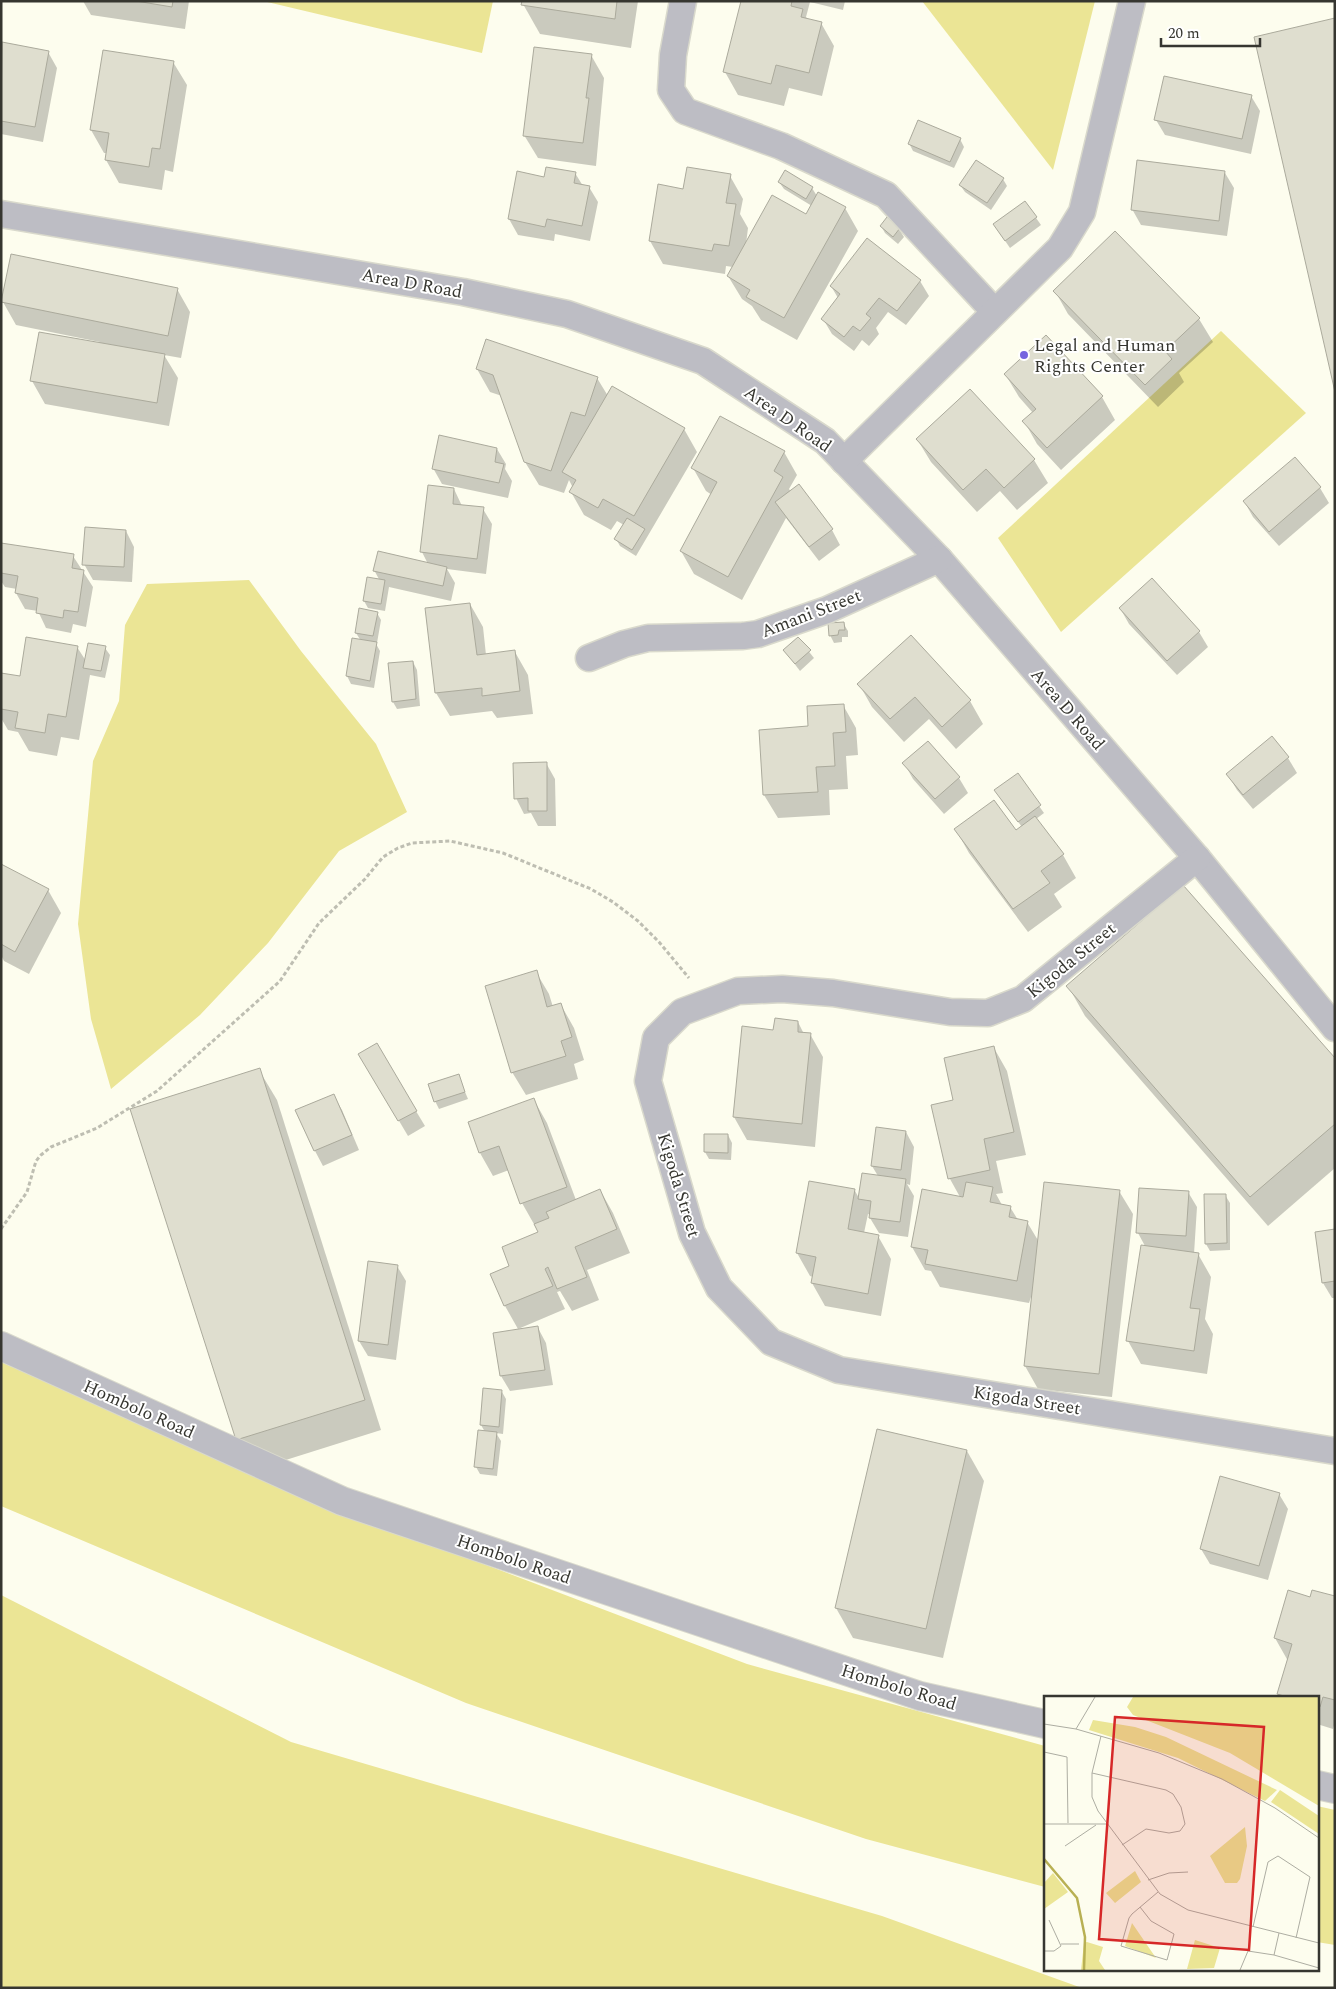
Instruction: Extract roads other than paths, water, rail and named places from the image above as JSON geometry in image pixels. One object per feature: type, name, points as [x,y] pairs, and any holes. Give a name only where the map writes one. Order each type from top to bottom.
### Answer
[{"type":"street","points":[[683,1],[673,55],[671,90],[685,111],[781,146],[886,195],[994,311]]},
{"type":"street","points":[[844,461],[1060,248],[1082,212],[1132,1]]},
{"type":"street","name":"Area D Road","points":[[1,214],[463,292],[567,314],[703,361],[825,441],[939,559],[1197,858],[1335,1028]]},
{"type":"street","name":"Amani Street","points":[[589,658],[624,644],[648,638],[758,634],[828,610],[939,559]]},
{"type":"street","name":"Kigoda Street","points":[[1197,858],[1024,999],[988,1013],[950,1012],[833,993],[782,989],[738,991],[682,1012],[656,1038],[648,1082],[692,1234],[719,1288],[771,1342],[839,1370],[1335,1452]]},
{"type":"street","name":"Hombolo Road","points":[[1,1346],[342,1501],[920,1696],[1044,1724]]},
{"type":"street","points":[[1318,1785],[1335,1789]]},
{"type":"place","name":"Legal and Human Rights Center","points":[[1024,355]]}]
